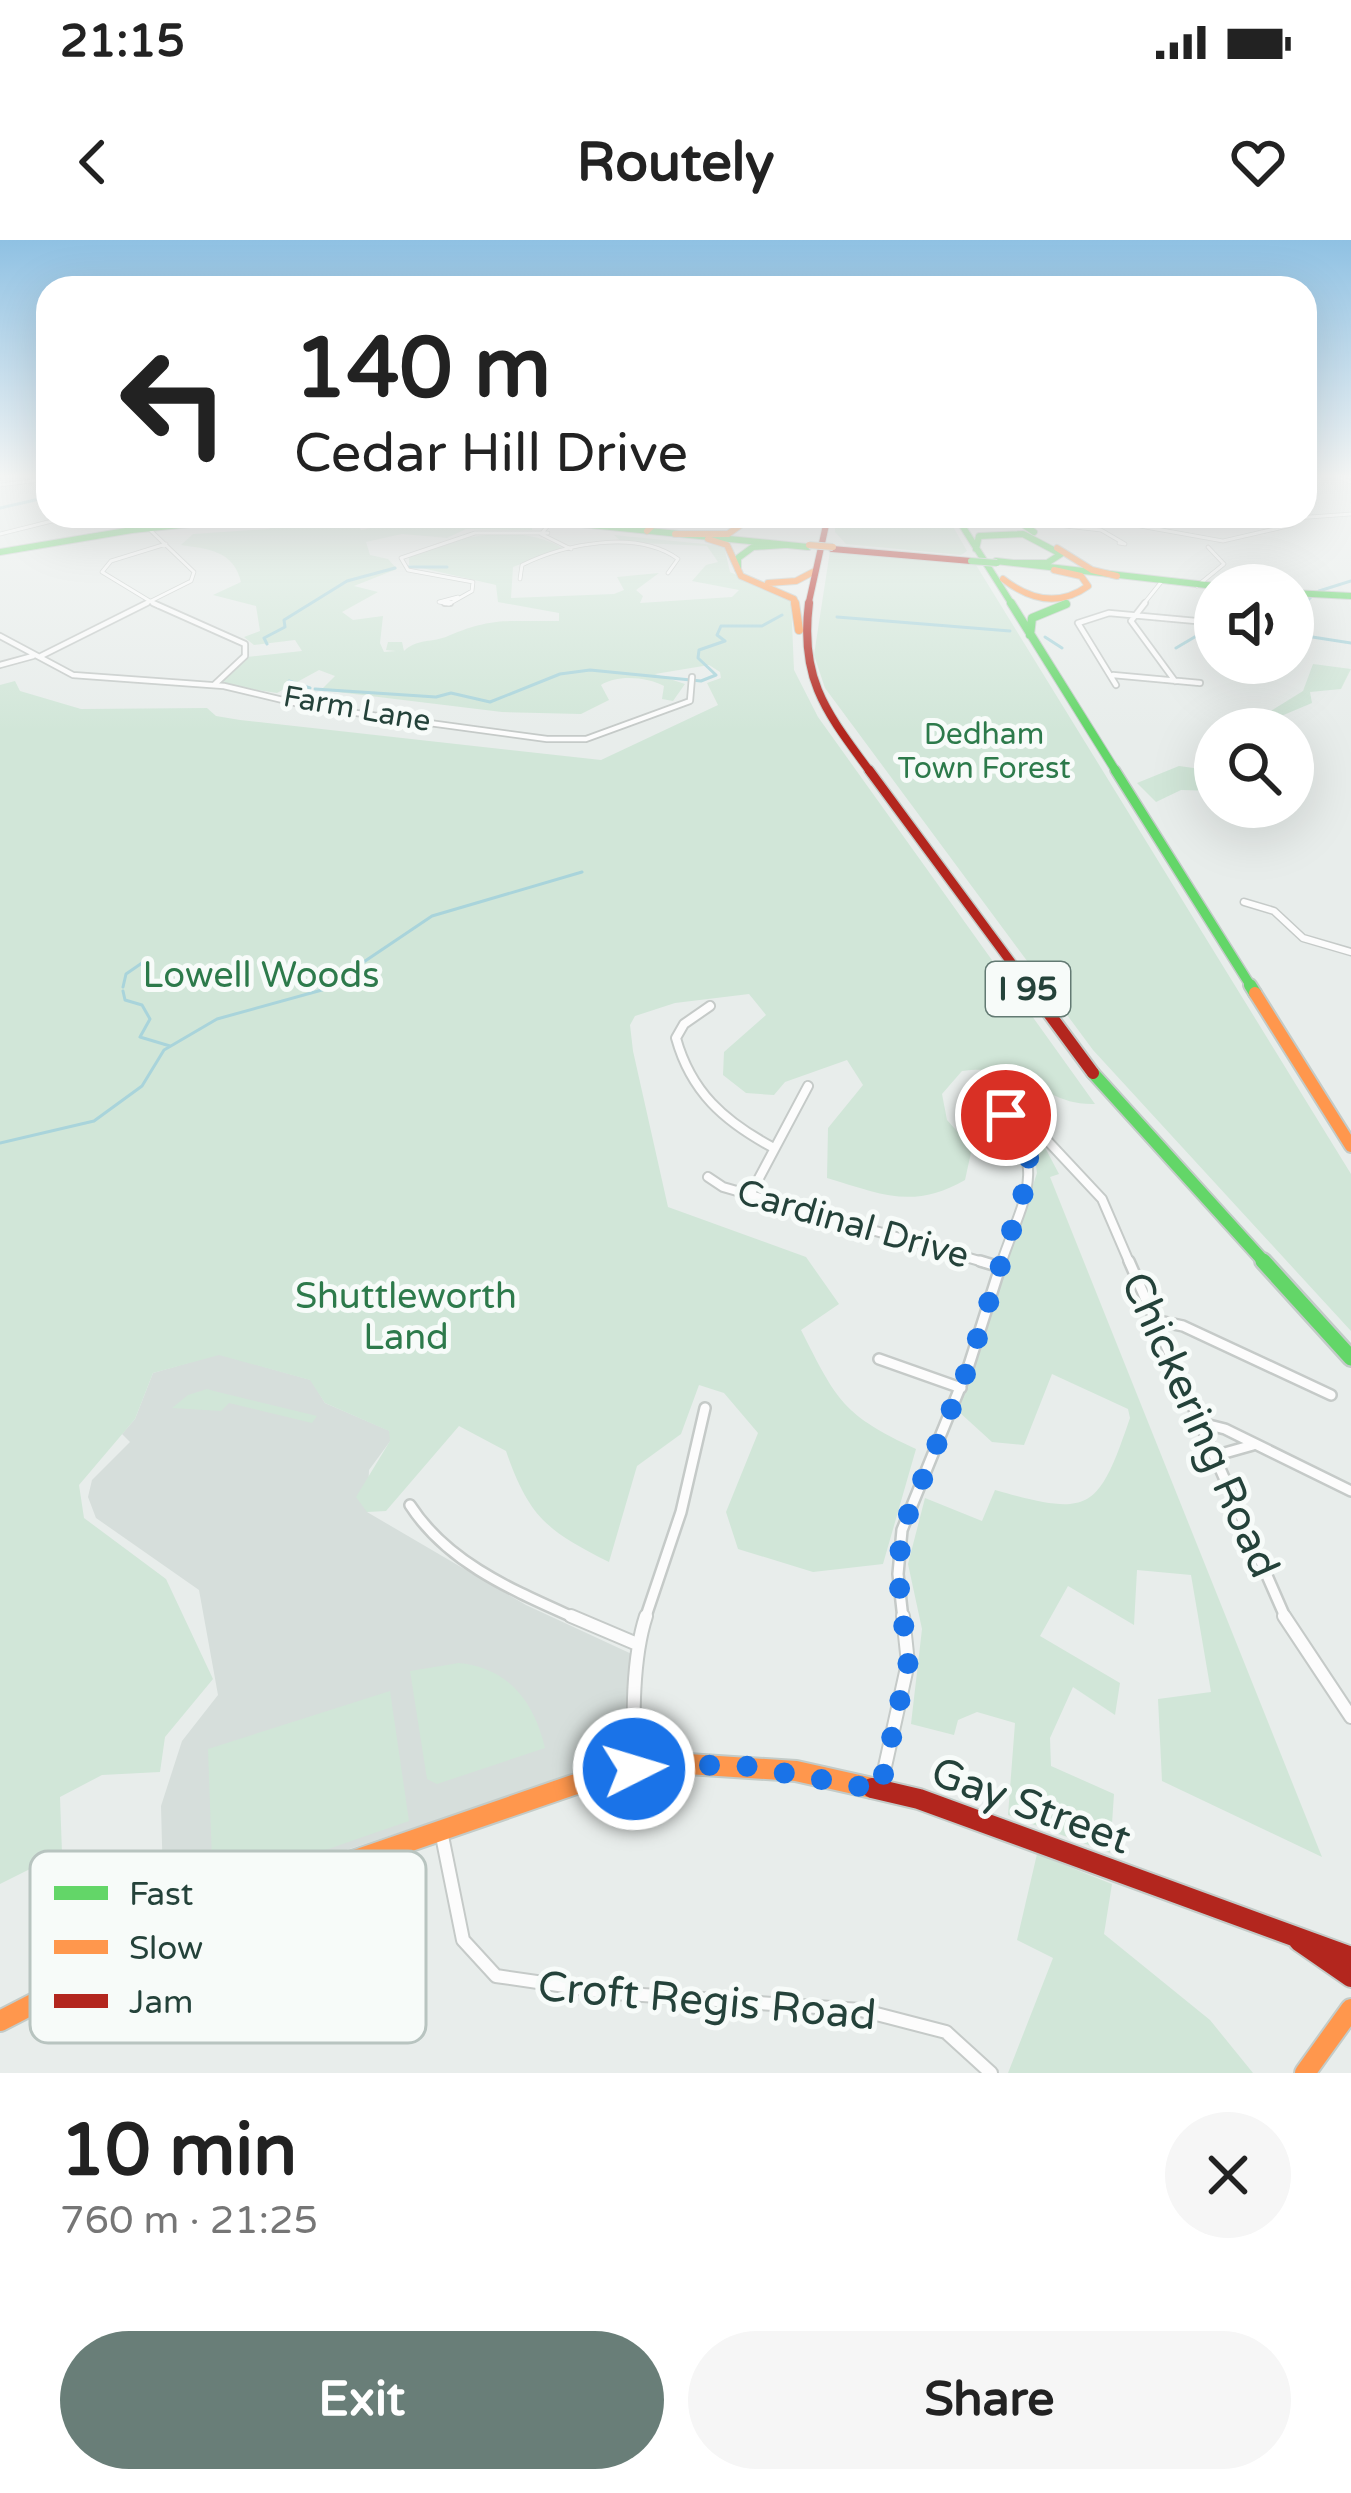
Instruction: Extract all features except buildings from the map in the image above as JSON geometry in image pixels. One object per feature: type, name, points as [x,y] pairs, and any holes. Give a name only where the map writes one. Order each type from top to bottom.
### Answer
[{"type":"main road","points":[[734,561],[741,576],[794,599],[802,640]]},
{"type":"main road","points":[[737,561],[739,569],[771,583],[815,572]]},
{"type":"main road","name":"I 95","points":[[818,561],[802,640],[806,673],[823,707],[1064,1037],[1130,1118],[1351,1358]]},
{"type":"main road","points":[[983,561],[1351,1146]]},
{"type":"main road","points":[[984,561],[1015,591],[1037,599],[1072,599],[1088,586],[1081,576],[1054,570]]},
{"type":"main road","points":[[987,561],[1122,577]]},
{"type":"main road","points":[[988,561],[1194,585]]},
{"type":"main road","points":[[1013,563],[1052,561]]},
{"type":"main road","points":[[1077,561],[1089,569],[1122,577]]},
{"type":"main road","points":[[1030,635],[1034,616],[1122,577]]},
{"type":"main road","points":[[1314,594],[1351,596]]},
{"type":"main road","name":"Gay Street","points":[[381,1851],[634,1769],[734,1764],[880,1790],[981,1819],[1351,1957]]},
{"type":"main road","name":"Gay Street","points":[[1292,1936],[1351,1977]]},
{"type":"main road","name":"Gay Street","points":[[0,2021],[30,2006]]},
{"type":"main road","points":[[1305,2073],[1351,2009]]},
{"type":"street","points":[[123,561],[101,569],[155,603],[245,644],[245,656],[214,685]]},
{"type":"street","points":[[0,665],[38,656],[186,586],[194,574],[181,561]]},
{"type":"street","points":[[401,561],[408,570],[473,582],[472,592],[458,597]]},
{"type":"street","points":[[520,579],[529,561]]},
{"type":"street","points":[[668,572],[678,561]]},
{"type":"street","points":[[1162,582],[1135,615],[1134,629],[1175,681]]},
{"type":"street","points":[[1116,685],[1076,626],[1102,614],[1194,621]]},
{"type":"street","name":"Farm Lane","points":[[0,636],[73,675],[214,685],[313,706],[566,741],[608,732],[690,701],[694,680]]},
{"type":"street","points":[[1111,675],[1194,683]]},
{"type":"street","points":[[1244,902],[1277,914],[1303,938],[1351,952]]},
{"type":"street","points":[[710,1006],[685,1024],[676,1038],[691,1085],[706,1103],[772,1147]]},
{"type":"street","points":[[750,1195],[808,1086]]},
{"type":"street","points":[[880,1790],[908,1664],[898,1574],[902,1530],[928,1457],[961,1388],[1031,1169],[1025,1141],[1006,1115]]},
{"type":"street","name":"Chickering Road","points":[[1044,1136],[1102,1199],[1291,1631],[1351,1717]]},
{"type":"street","name":"Cardinal Drive","points":[[708,1177],[750,1195],[1000,1268]]},
{"type":"street","points":[[1154,1321],[1183,1326],[1330,1395]]},
{"type":"street","points":[[879,1359],[961,1388]]},
{"type":"street","points":[[634,1769],[633,1693],[642,1657],[637,1644],[681,1512],[705,1408]]},
{"type":"street","points":[[1200,1423],[1351,1491]]},
{"type":"street","points":[[1214,1456],[1254,1444]]},
{"type":"street","points":[[410,1505],[430,1536],[461,1556],[541,1601],[637,1644]]},
{"type":"street","name":"Croft Regis Road","points":[[441,1829],[464,1940],[496,1976],[613,1993],[861,2010],[946,2032],[992,2073]]},
{"type":"shaded area","points":[[219,1354],[311,1380],[325,1403],[390,1431],[391,1440],[369,1470],[367,1512],[526,1605],[636,1656],[626,1697],[624,1758],[344,1851],[162,1851],[161,1806],[182,1741],[218,1695],[199,1590],[96,1518],[88,1497],[92,1480],[130,1442],[122,1434],[135,1419],[153,1373]]},
{"type":"green space","points":[[229,561],[389,561],[397,569],[354,586],[378,592],[342,612],[353,620],[383,616],[380,643],[384,652],[396,651],[386,650],[388,642],[402,642],[404,651],[420,642],[491,623],[559,621],[559,613],[498,602],[496,585],[409,565],[409,561],[530,561],[513,567],[511,598],[614,594],[624,590],[617,577],[659,573],[636,590],[643,596],[640,603],[732,597],[739,590],[692,581],[706,565],[727,561],[730,572],[791,600],[794,670],[818,717],[1095,1104],[1062,1098],[1004,1073],[962,1071],[942,1094],[947,1120],[972,1148],[965,1180],[929,1195],[881,1194],[827,1178],[828,1128],[863,1085],[847,1060],[785,1082],[774,1095],[746,1093],[723,1075],[724,1052],[766,1015],[749,994],[675,1003],[635,1016],[630,1025],[633,1051],[668,1207],[806,1257],[839,1304],[801,1330],[824,1374],[857,1415],[916,1449],[883,1564],[813,1572],[738,1549],[726,1512],[758,1433],[724,1393],[699,1385],[681,1434],[637,1466],[609,1562],[555,1531],[532,1507],[506,1451],[459,1426],[386,1511],[367,1512],[356,1497],[390,1441],[389,1431],[325,1403],[310,1380],[219,1355],[153,1373],[135,1419],[79,1485],[84,1518],[166,1579],[213,1679],[165,1737],[160,1772],[102,1775],[60,1797],[62,1851],[30,1851],[30,1869],[0,1884],[0,685],[15,681],[20,691],[81,709],[207,708],[216,716],[240,720],[601,760],[718,705],[707,683],[721,678],[720,672],[709,665],[655,674],[685,684],[673,701],[662,699],[664,686],[624,678],[601,685],[609,700],[581,714],[502,712],[321,690],[335,676],[319,670],[277,693],[223,685],[222,678],[246,657],[302,651],[295,640],[254,645],[244,637],[260,631],[256,606],[213,595],[241,582]]},
{"type":"green space","name":"Dedham Town Forest","points":[[829,561],[976,565],[1351,1174],[1351,1331],[1093,1050],[825,688],[814,655]]},
{"type":"green space","points":[[1314,664],[1351,669],[1341,689],[1310,692],[1312,703],[1300,708],[1275,708],[1303,691],[1306,684],[1314,684]]},
{"type":"green space","points":[[1179,766],[1194,768],[1194,790],[1181,790],[1156,802],[1137,783]]},
{"type":"green space","points":[[1016,1108],[1024,1108],[1059,1174],[1050,1177],[1322,1857],[1162,1781],[1158,1699],[1211,1692],[1191,1575],[1137,1570],[1134,1625],[1068,1586],[1040,1636],[1120,1683],[1115,1715],[1073,1687],[1050,1738],[1051,1766],[1114,1794],[1110,1853],[1008,1815],[1015,1723],[977,1712],[958,1720],[954,1735],[911,1724],[922,1629],[908,1564],[925,1498],[982,1521],[995,1490],[1052,1503],[1086,1499],[1109,1473],[1130,1418],[1128,1409],[1052,1374],[1024,1445],[992,1442],[958,1411],[1037,1173],[1033,1142]]},
{"type":"green space","points":[[207,1389],[317,1416],[312,1423],[229,1403],[221,1411],[172,1408],[188,1395]]},
{"type":"green space","points":[[459,1663],[492,1672],[517,1690],[534,1716],[545,1748],[437,1784],[427,1779],[410,1671]]},
{"type":"green space","points":[[390,1691],[409,1821],[323,1851],[212,1851],[208,1749]]},
{"type":"green space","points":[[1037,1854],[1112,1884],[1104,1934],[1210,2020],[1253,2073],[1008,2073],[1053,1958],[1017,1940]]},
{"type":"waterway","points":[[406,567],[447,567]]},
{"type":"waterway","points":[[267,644],[264,638],[285,627],[284,620],[347,581],[395,568]]},
{"type":"waterway","points":[[1319,591],[1351,581]]},
{"type":"waterway","points":[[315,689],[436,697],[451,693],[490,702],[560,674],[590,670],[701,681],[716,675],[698,658],[699,650],[725,641],[717,635],[721,626],[762,626],[782,615]]},
{"type":"waterway","points":[[837,617],[1010,631]]},
{"type":"waterway","points":[[1045,637],[1062,648]]},
{"type":"waterway","points":[[1176,648],[1194,637]]},
{"type":"waterway","points":[[1314,637],[1351,643]]},
{"type":"waterway","points":[[289,681],[310,688]]},
{"type":"waterway","points":[[0,1143],[94,1121],[142,1086],[164,1050],[217,1019],[322,990],[432,916],[582,872]]},
{"type":"waterway","points":[[123,987],[126,974],[142,963]]},
{"type":"waterway","points":[[123,991],[125,1000],[142,1005],[150,1019],[140,1037],[170,1046]]},
{"type":"traffic: fast","points":[[738,561],[738,569]]},
{"type":"traffic: fast","points":[[971,561],[997,563]]},
{"type":"traffic: fast","points":[[984,561],[1255,993]]},
{"type":"traffic: fast","points":[[996,561],[1194,584]]},
{"type":"traffic: fast","points":[[1013,563],[1051,561]]},
{"type":"traffic: fast","points":[[1314,594],[1351,596]]},
{"type":"traffic: fast","points":[[1030,635],[1032,618],[1066,604]]},
{"type":"traffic: fast","points":[[1093,1073],[1351,1358]]},
{"type":"traffic: slow","points":[[734,561],[741,576],[794,599],[799,630]]},
{"type":"traffic: slow","points":[[1077,561],[1117,576]]},
{"type":"traffic: slow","points":[[1003,579],[1045,600],[1067,598],[1088,586],[1081,576],[1054,570]]},
{"type":"traffic: slow","points":[[768,583],[796,581],[815,571]]},
{"type":"traffic: slow","points":[[1255,993],[1351,1146]]},
{"type":"traffic: slow","points":[[381,1851],[573,1785],[635,1769],[688,1764],[796,1771],[872,1788]]},
{"type":"traffic: slow","points":[[0,2021],[30,2006]]},
{"type":"traffic: slow","points":[[1305,2073],[1351,2009]]},
{"type":"traffic: jam","points":[[817,561],[806,633],[807,657],[820,704],[1093,1073]]},
{"type":"traffic: jam","points":[[966,561],[971,561]]},
{"type":"traffic: jam","points":[[872,1788],[919,1799],[1351,1957]]},
{"type":"traffic: jam","points":[[1299,1941],[1351,1977]]},
{"type":"route","points":[[634,1769],[734,1764],[880,1790],[908,1664],[906,1611],[898,1574],[902,1530],[968,1368],[1031,1169],[1025,1141],[1006,1115]]},
{"type":"park label","name":"Lowell Woods","points":[[261,975]]},
{"type":"park label","name":"Shuttleworth Land","points":[[406,1316]]}]
